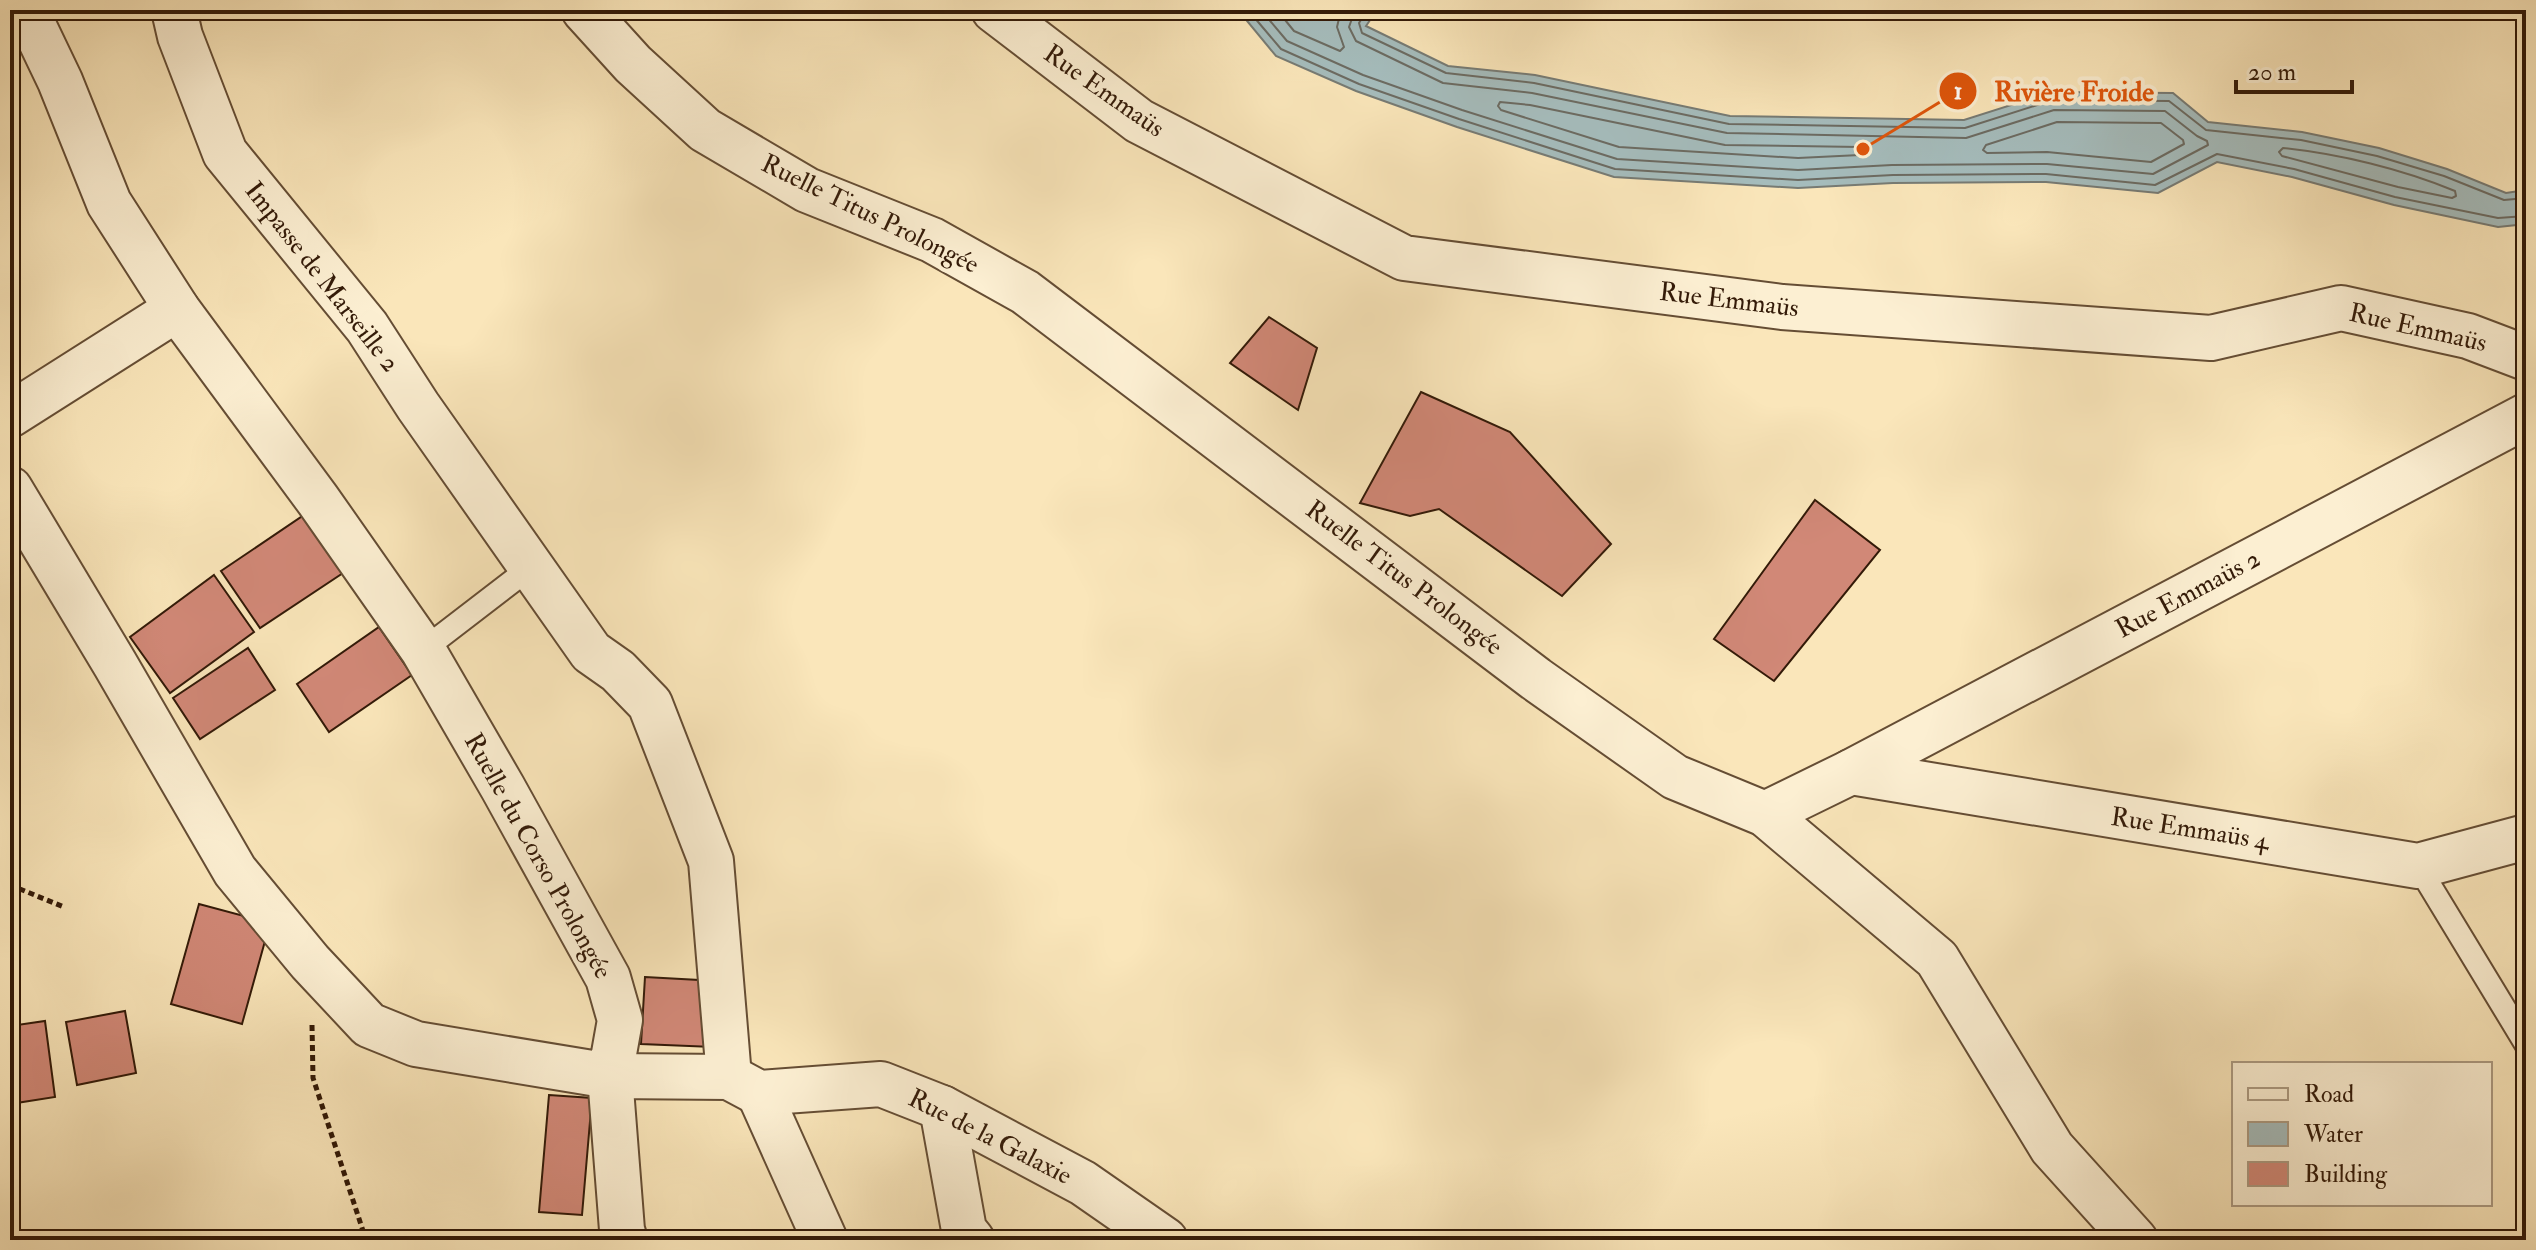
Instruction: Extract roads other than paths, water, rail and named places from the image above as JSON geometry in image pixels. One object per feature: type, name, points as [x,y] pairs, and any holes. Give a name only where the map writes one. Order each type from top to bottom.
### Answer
[{"type":"street","name":"Ruelle du Corso Prolongée","points":[[26,10],[60,81],[109,203],[177,309],[318,500],[423,650],[608,978],[620,1020],[610,1076],[625,1240]]},
{"type":"street","name":"Impasse de Marseille 2","points":[[174,10],[180,36],[225,153],[367,327],[418,406],[591,652],[618,671],[650,704],[711,861],[744,1085],[825,1240]]},
{"type":"street","name":"Ruelle Titus Prolongée","points":[[584,10],[633,64],[705,130],[807,190],[932,240],[1025,292],[1536,679],[1662,769],[1765,814],[1937,959],[2052,1148],[2135,1240]]},
{"type":"street","name":"Rue Emmaüs","points":[[994,10],[1139,121],[1404,258],[1782,307],[2211,338],[2341,308],[2468,336],[2526,358]]},
{"type":"street","points":[[10,415],[177,309]]},
{"type":"street","name":"Rue Emmaüs 2","points":[[1765,814],[1851,772],[2526,416]]},
{"type":"street","points":[[10,489],[235,871],[310,962],[369,1025],[416,1044],[610,1076]]},
{"type":"street","name":"Rue Emmaüs 4","points":[[1851,772],[2418,866],[2526,837]]},
{"type":"street","name":"Rue de la Galaxie","points":[[610,1076],[744,1085],[881,1084],[942,1108],[1083,1183],[1165,1240]]},
{"type":"street","points":[[942,1108],[964,1230],[972,1240]]},
{"type":"lane","points":[[423,650],[531,567]]},
{"type":"lane","points":[[2418,866],[2526,1044]]},
{"type":"water","points":[[1238,10],[1377,10],[1366,26],[1448,66],[1535,75],[1730,116],[1964,120],[2052,92],[2173,93],[2208,122],[2302,132],[2379,148],[2447,169],[2506,193],[2526,190],[2526,224],[2498,227],[2217,162],[2158,193],[2046,182],[1893,183],[1798,188],[1614,177],[1356,91],[1276,56]]},
{"type":"place","name":"Rivière Froide","points":[[1863,149]]}]
